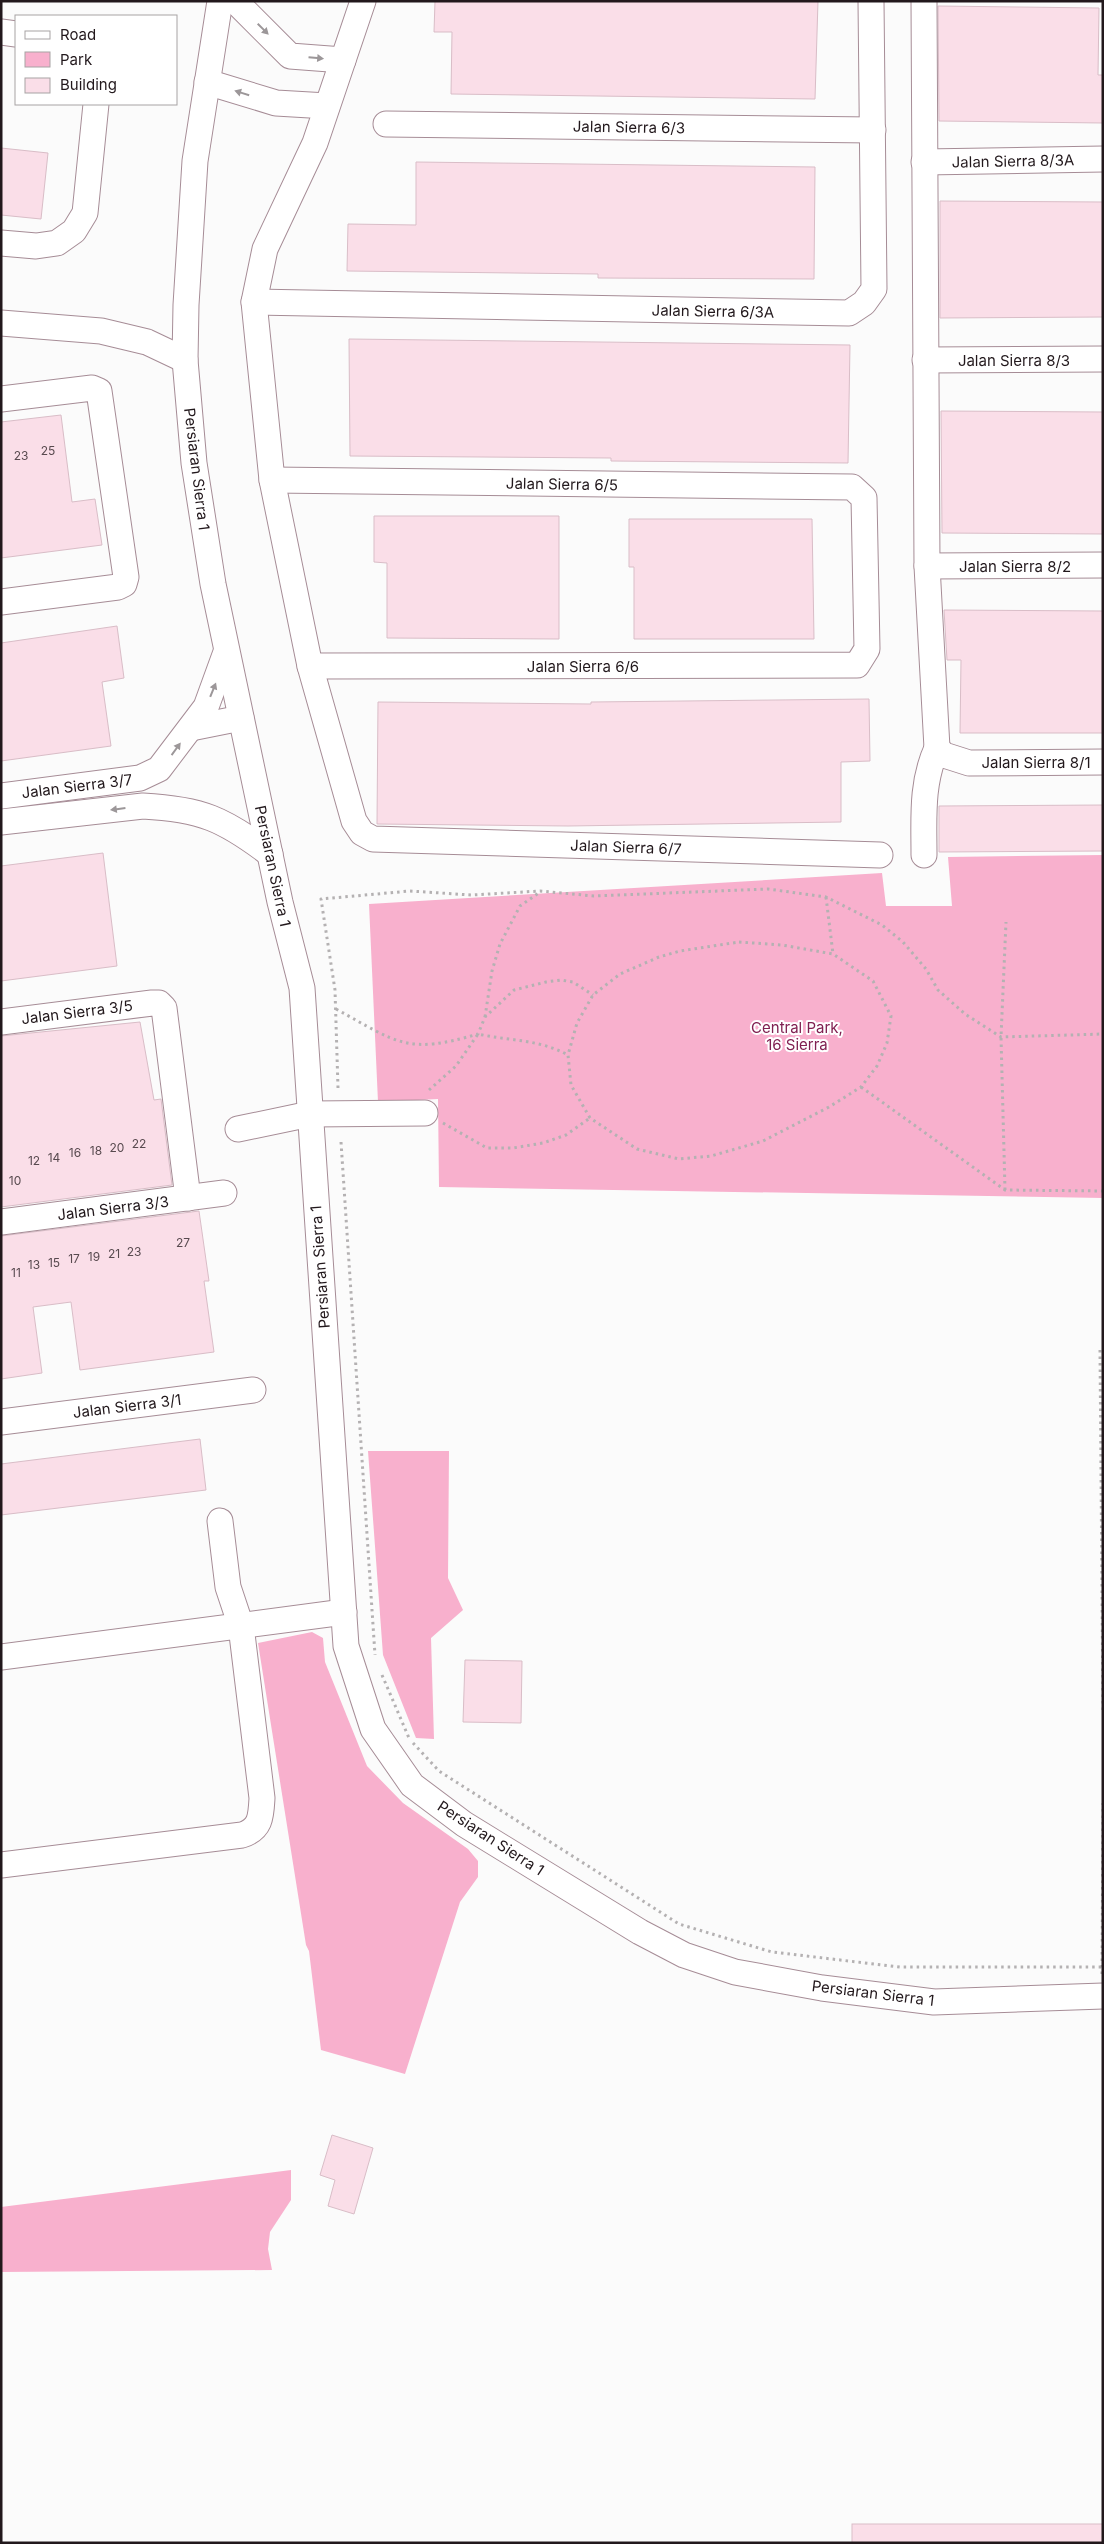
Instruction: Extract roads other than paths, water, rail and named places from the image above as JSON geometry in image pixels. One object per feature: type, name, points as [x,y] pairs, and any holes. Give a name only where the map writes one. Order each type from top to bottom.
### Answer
[{"type":"street","name":"Persiaran Sierra 1","points":[[220,1],[195,161],[186,305],[185,360],[194,463],[213,584],[270,854],[302,988],[346,1646],[373,1728],[412,1785],[464,1824],[640,1932],[684,1955],[735,1972],[803,1985],[934,2002],[1102,1996]]},
{"type":"street","points":[[235,1],[290,56],[343,60]]},
{"type":"street","points":[[310,666],[272,480],[254,302],[265,250],[315,143],[363,1]]},
{"type":"street","name":"Jalan Sierra 6/3A","points":[[254,302],[849,313],[864,302],[874,289],[871,1]]},
{"type":"street","points":[[924,1],[927,566],[937,748],[929,765],[924,788],[924,855]]},
{"type":"street","points":[[1,32],[15,34]]},
{"type":"street","points":[[207,82],[276,103],[328,106]]},
{"type":"street","points":[[1,243],[36,246],[57,243],[74,231],[85,213],[96,105]]},
{"type":"street","name":"Jalan Sierra 6/3","points":[[386,124],[873,130]]},
{"type":"street","name":"Jalan Sierra 8/3A","points":[[924,162],[1103,160]]},
{"type":"street","points":[[1,323],[101,331],[147,342],[185,360]]},
{"type":"street","name":"Jalan Sierra 8/3","points":[[925,360],[1103,359]]},
{"type":"street","points":[[1,399],[92,388],[99,391],[125,567],[124,584],[118,588],[1,602]]},
{"type":"street","name":"Jalan Sierra 6/5","points":[[272,480],[852,487],[864,498],[867,649],[857,666]]},
{"type":"street","name":"Jalan Sierra 8/2","points":[[927,566],[1103,566]]},
{"type":"street","name":"Jalan Sierra 3/7","points":[[1,796],[140,778],[159,769],[206,706],[227,648]]},
{"type":"street","name":"Jalan Sierra 6/6","points":[[310,666],[857,666]]},
{"type":"street","name":"Jalan Sierra 6/7","points":[[310,666],[354,821],[362,833],[373,839],[880,855]]},
{"type":"street","points":[[191,728],[241,718]]},
{"type":"street","name":"Jalan Sierra 8/1","points":[[937,748],[944,755],[968,763],[1103,762]]},
{"type":"street","points":[[140,778],[143,806]]},
{"type":"street","points":[[28,792],[34,819]]},
{"type":"street","name":"Jalan Sierra 3/7","points":[[1,822],[143,806],[166,807],[210,816],[243,834],[270,854]]},
{"type":"street","points":[[210,816],[261,810]]},
{"type":"street","name":"Jalan Sierra 3/5","points":[[1,1022],[159,1003],[164,1008],[188,1198]]},
{"type":"street","points":[[238,1129],[310,1114],[425,1113]]},
{"type":"street","name":"Jalan Sierra 3/3","points":[[1,1222],[224,1193]]},
{"type":"street","name":"Jalan Sierra 3/1","points":[[1,1422],[253,1390]]},
{"type":"street","points":[[1,1866],[242,1835],[253,1832],[261,1815],[262,1798],[241,1626],[228,1587],[220,1521]]},
{"type":"street","points":[[1,1657],[344,1612]]},
{"type":"park label","name":"Central Park, 16 Sierra","points":[[797,1036]]}]
